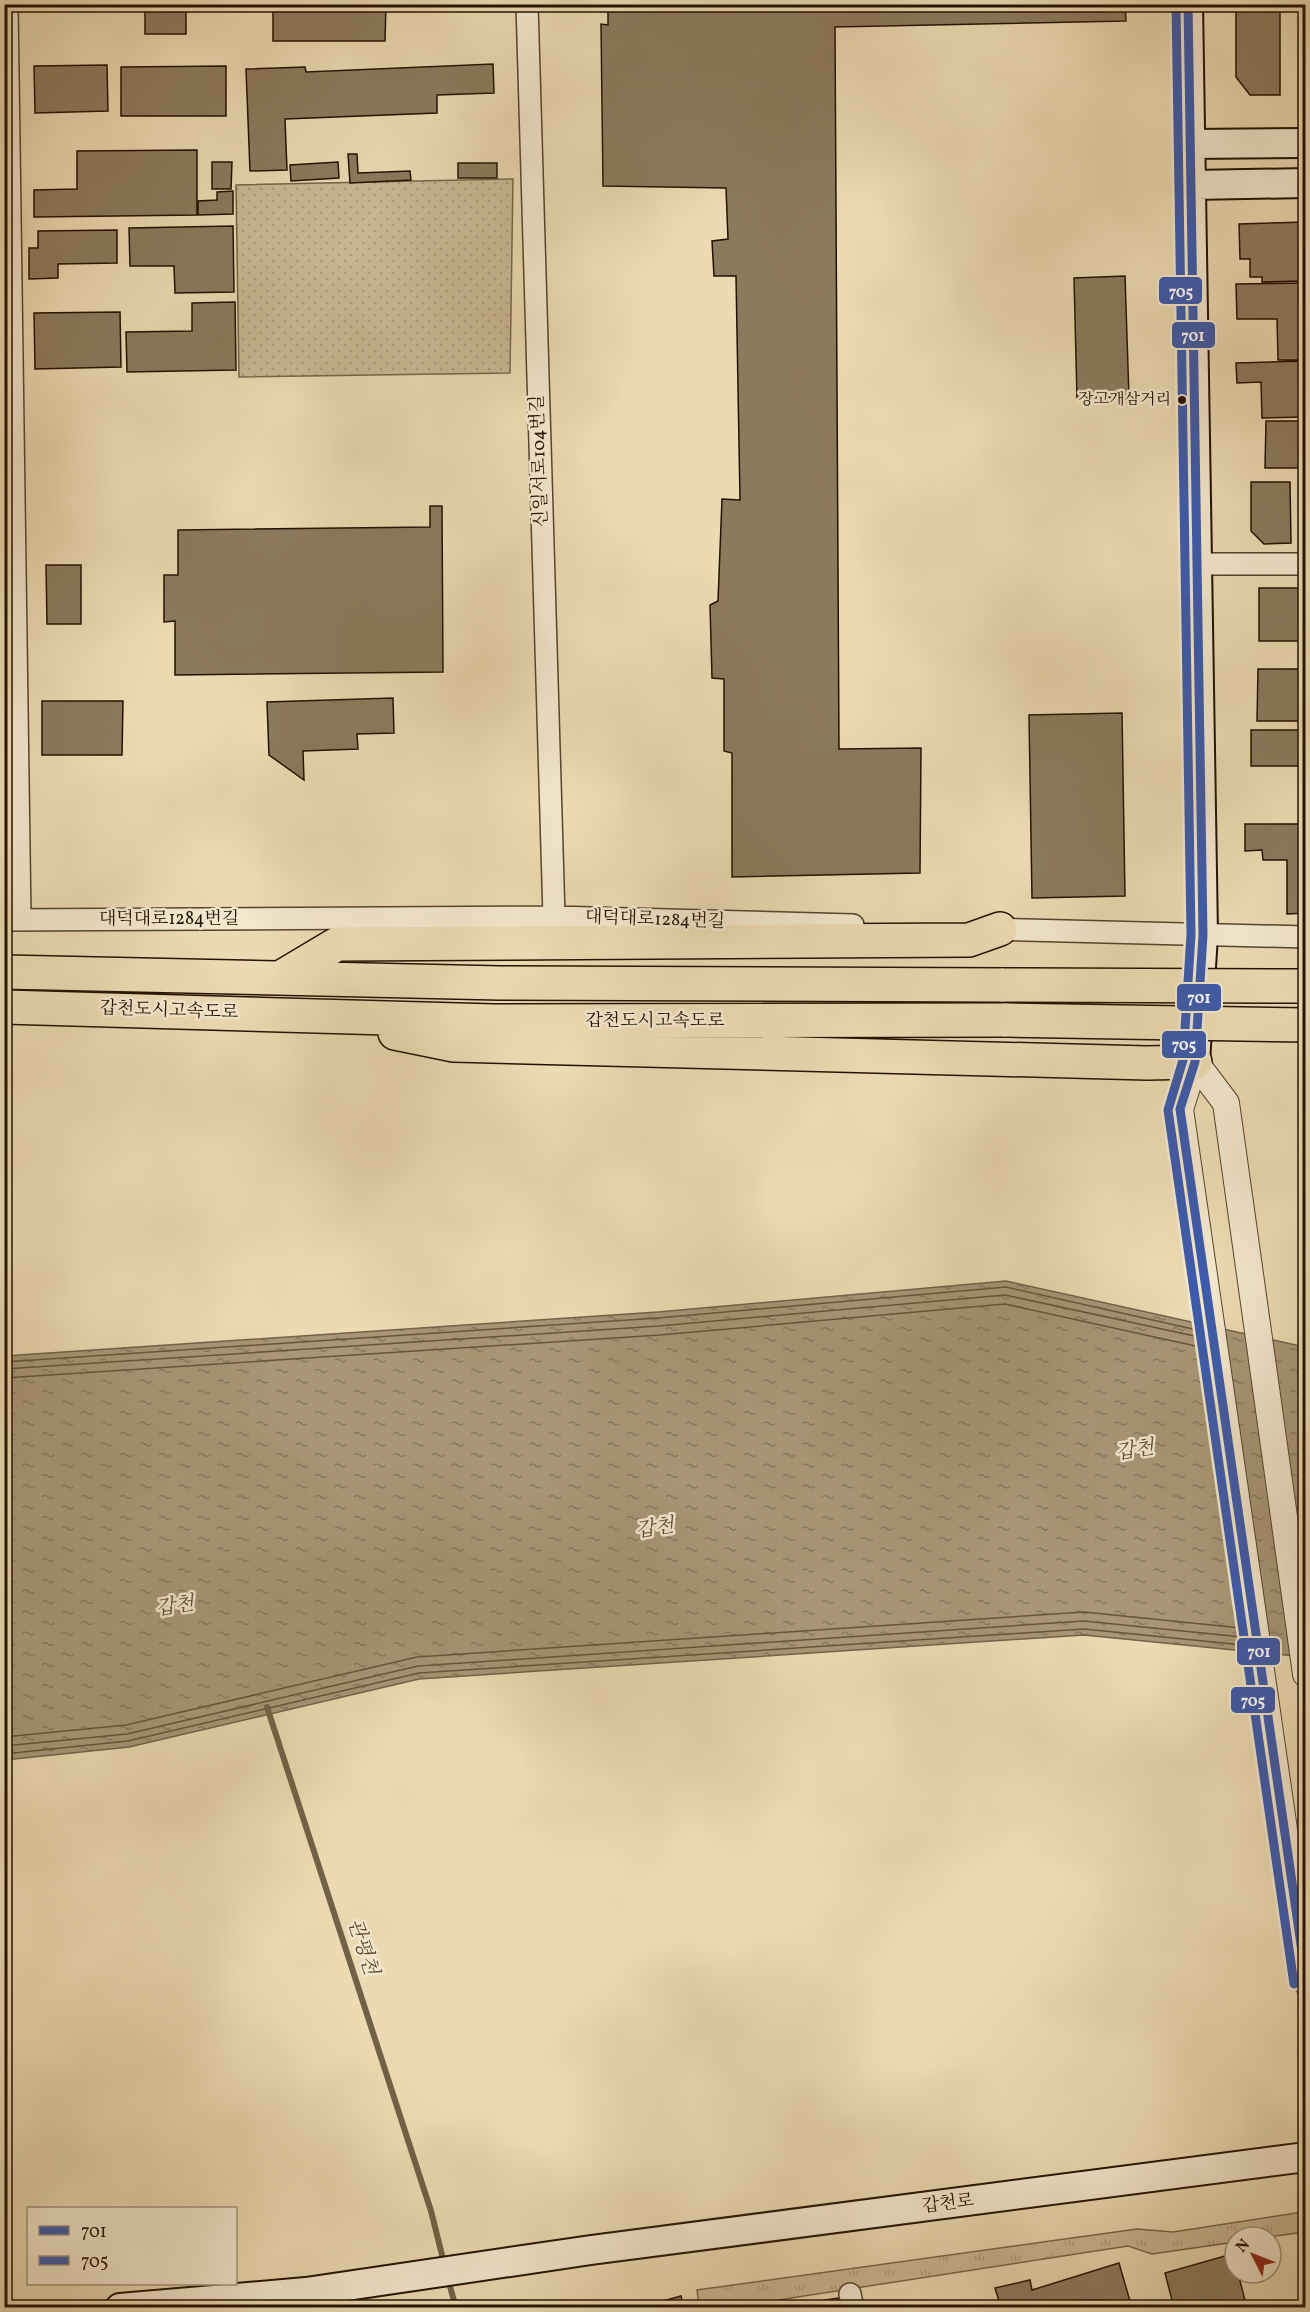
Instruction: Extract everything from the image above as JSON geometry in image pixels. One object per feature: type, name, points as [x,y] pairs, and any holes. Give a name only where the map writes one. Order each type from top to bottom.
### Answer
[{"type":"highway","points":[[280,978],[337,944],[969,940],[1000,929]]},
{"type":"highway","name":"갑천도시고속도로","points":[[4,972],[500,983],[1305,986]]},
{"type":"highway","name":"갑천도시고속도로","points":[[4,1008],[494,1021],[1007,1020],[1305,1025]]},
{"type":"highway","points":[[311,1015],[454,1045],[1147,1063],[1195,1062]]},
{"type":"main road","points":[[1188,4],[1199,564],[1203,935],[1195,1062]]},
{"type":"main road","points":[[1191,144],[1305,143]]},
{"type":"main road","points":[[1192,185],[1305,183]]},
{"type":"main road","name":"갑천로","points":[[307,2300],[335,2288],[591,2250],[1305,2157]]},
{"type":"main road","points":[[120,2307],[307,2300]]},
{"type":"street","points":[[7,4],[12,920]]},
{"type":"street","name":"신일서로104번길","points":[[527,4],[554,917]]},
{"type":"street","points":[[1199,564],[1305,564]]},
{"type":"street","name":"대덕대로1284번길","points":[[12,920],[554,917],[1305,937]]},
{"type":"street","points":[[1195,1062],[1226,1103],[1305,1674]]},
{"type":"street","points":[[1195,1062],[1180,1109],[1305,1982]]},
{"type":"green space","points":[[513,179],[510,373],[239,377],[236,185]]},
{"type":"green space","points":[[1303,2212],[1305,2232],[1283,2235],[1283,2225],[1223,2225],[1223,2244],[1152,2254],[1128,2246],[733,2307],[699,2307],[697,2290],[1137,2229],[1173,2232]]},
{"type":"water","name":"갑천","points":[[1006,1281],[1305,1347],[1305,1657],[1084,1635],[419,1679],[129,1747],[5,1760],[5,1356],[658,1312]]},
{"type":"building","points":[[145,4],[186,4],[186,34],[145,34]]},
{"type":"building","points":[[273,4],[386,4],[385,41],[273,41]]},
{"type":"building","points":[[608,4],[1125,4],[1126,21],[835,27],[839,749],[921,748],[920,873],[732,877],[732,753],[724,751],[724,679],[712,678],[710,605],[718,601],[722,499],[740,500],[736,276],[714,276],[712,241],[728,239],[726,188],[603,186],[601,24],[608,25]]},
{"type":"building","points":[[1236,4],[1280,4],[1280,95],[1250,95],[1236,77]]},
{"type":"building","points":[[493,64],[494,93],[437,95],[437,113],[285,119],[287,170],[250,171],[246,69],[305,67],[306,72]]},
{"type":"building","points":[[107,65],[108,111],[35,113],[34,66]]},
{"type":"building","points":[[226,66],[226,116],[121,116],[121,67]]},
{"type":"building","points":[[197,150],[197,215],[34,217],[34,190],[77,189],[77,151]]},
{"type":"building","points":[[348,154],[357,154],[358,173],[410,171],[411,180],[350,183]]},
{"type":"building","points":[[212,162],[232,162],[231,189],[212,189]]},
{"type":"building","points":[[338,162],[339,178],[291,181],[290,165]]},
{"type":"building","points":[[458,163],[497,163],[497,178],[458,178]]},
{"type":"building","points":[[233,191],[233,214],[198,215],[198,201],[217,200],[217,192]]},
{"type":"building","points":[[1306,222],[1306,281],[1262,282],[1262,277],[1250,277],[1250,259],[1240,259],[1239,224]]},
{"type":"building","points":[[233,226],[234,292],[175,293],[174,266],[130,266],[129,228]]},
{"type":"building","points":[[117,230],[117,263],[58,264],[58,278],[29,279],[29,248],[38,248],[38,231]]},
{"type":"building","points":[[1125,276],[1129,397],[1077,398],[1074,278]]},
{"type":"building","points":[[1306,283],[1306,360],[1278,360],[1277,319],[1237,319],[1236,284]]},
{"type":"building","points":[[235,302],[236,370],[127,372],[126,332],[192,331],[192,303]]},
{"type":"building","points":[[120,312],[121,367],[35,369],[34,313]]},
{"type":"building","points":[[1306,361],[1306,417],[1262,418],[1261,382],[1237,383],[1236,363]]},
{"type":"building","points":[[1266,421],[1306,421],[1306,468],[1265,468]]},
{"type":"building","points":[[1301,476],[1306,476],[1306,533],[1302,533]]},
{"type":"building","points":[[1251,482],[1290,482],[1291,543],[1264,544],[1251,531]]},
{"type":"building","points":[[430,506],[442,506],[443,672],[175,675],[175,621],[164,622],[164,575],[178,575],[178,530],[430,527]]},
{"type":"building","points":[[46,565],[81,565],[81,624],[47,624]]},
{"type":"building","points":[[1259,588],[1306,588],[1306,641],[1259,641]]},
{"type":"building","points":[[1258,669],[1306,669],[1306,721],[1257,721]]},
{"type":"building","points":[[393,698],[394,733],[357,734],[358,749],[303,751],[304,780],[269,755],[267,702]]},
{"type":"building","points":[[42,701],[123,701],[122,755],[42,755]]},
{"type":"building","points":[[1122,713],[1125,896],[1032,898],[1029,715]]},
{"type":"building","points":[[1251,730],[1306,730],[1306,766],[1251,766]]},
{"type":"building","points":[[1245,824],[1306,824],[1306,913],[1287,914],[1287,860],[1263,860],[1262,850],[1245,851]]},
{"type":"building","points":[[1223,2257],[1223,2285],[1241,2285],[1247,2308],[1174,2308],[1165,2273]]},
{"type":"building","points":[[1119,2263],[1132,2308],[1001,2308],[995,2288],[1030,2280],[1032,2290]]},
{"type":"building","points":[[681,2296],[684,2308],[653,2308],[652,2304]]},
{"type":"building","points":[[838,2298],[839,2308],[771,2308]]},
{"type":"waterway","name":"관평천","points":[[267,1707],[431,2211],[444,2263]]},
{"type":"waterway","name":"관평천","points":[[448,2279],[456,2308]]},
{"type":"transit line","name":"705","points":[[1176,4],[1191,935],[1183,1060],[1168,1110],[1294,1984]]},
{"type":"transit line","name":"701","points":[[1188,4],[1203,935],[1195,1062],[1180,1109],[1306,1979]]},
{"type":"place","name":"장고개삼거리","points":[[1182,400]]}]
